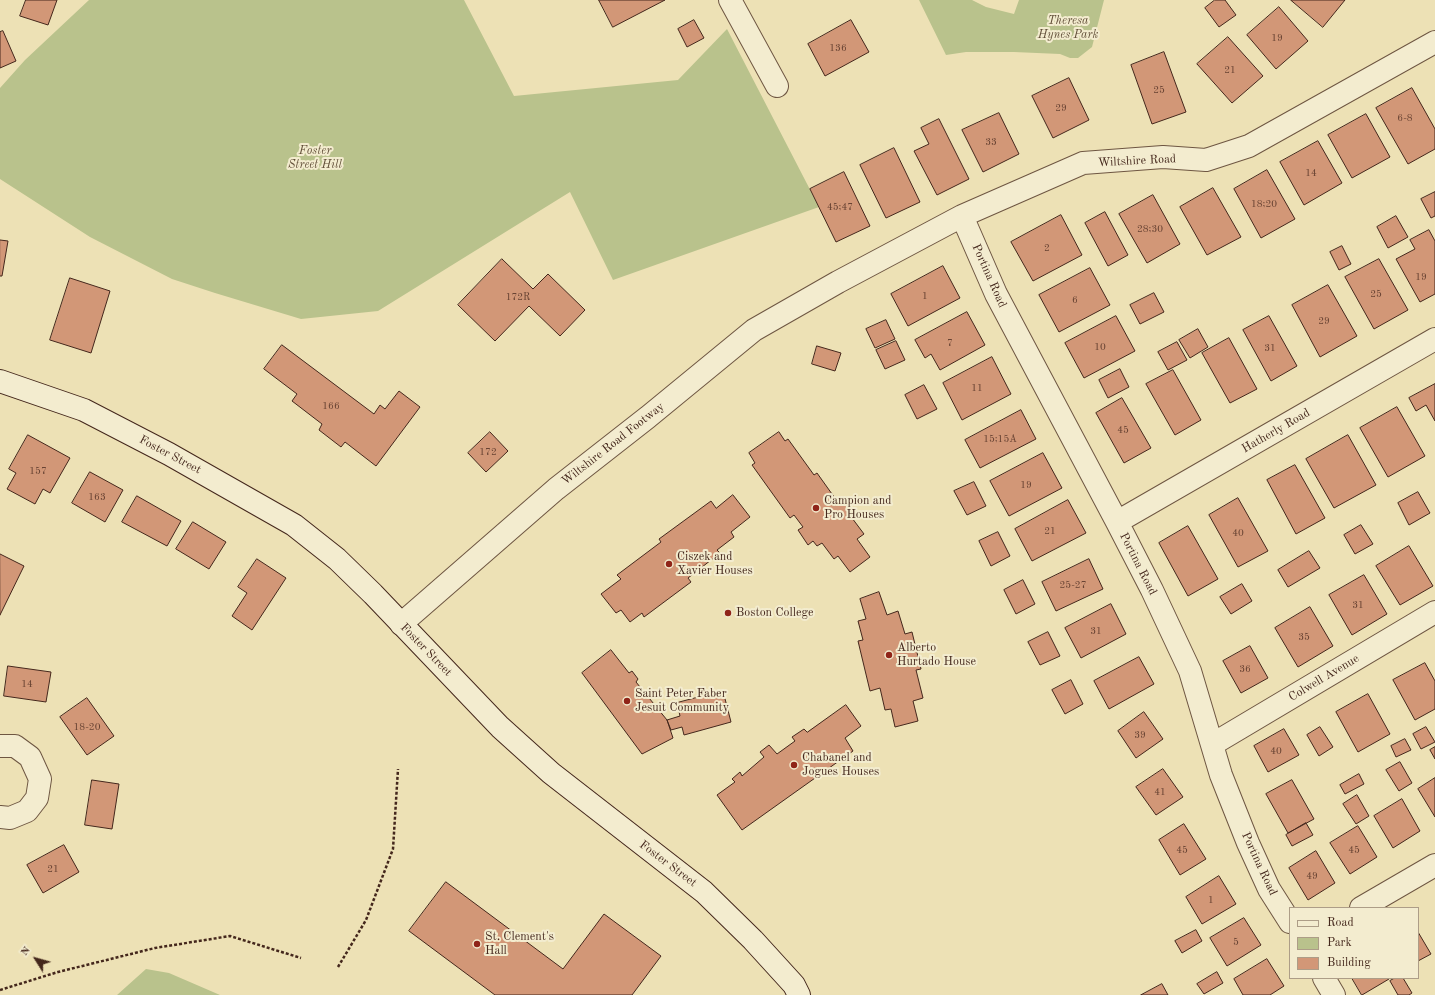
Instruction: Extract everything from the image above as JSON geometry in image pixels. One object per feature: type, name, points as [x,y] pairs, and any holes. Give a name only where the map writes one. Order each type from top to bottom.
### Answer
[{"type":"street","points":[[730,0],[777,86]]},
{"type":"street","name":"Wiltshire Road","points":[[838,282],[962,216],[1083,163],[1163,157],[1206,160],[1249,146],[1435,42]]},
{"type":"street","name":"Portina Road","points":[[962,216],[996,294],[1152,590],[1190,671],[1221,775],[1248,843],[1269,889],[1289,920]]},
{"type":"street","name":"Wiltshire Road Footway","points":[[401,624],[556,489],[648,417],[754,330],[838,282]]},
{"type":"street","name":"Hatherly Road","points":[[1117,522],[1435,340]]},
{"type":"street","name":"Foster Street","points":[[0,381],[84,410],[169,454],[294,525],[337,559],[500,726],[551,773],[704,892],[753,940],[794,985],[799,995]]},
{"type":"street","name":"Colwell Avenue","points":[[1212,744],[1435,612]]},
{"type":"street","points":[[0,746],[15,746],[30,757],[40,779],[37,798],[28,811],[10,818],[0,817]]},
{"type":"street","points":[[1363,907],[1435,865]]},
{"type":"street","points":[[1325,979],[1334,995]]},
{"type":"path","points":[[338,967],[366,920],[393,849],[398,769]]},
{"type":"path","points":[[0,990],[58,972],[155,948],[230,936],[301,958]]},
{"type":"green space","name":"Foster Street Hill","points":[[89,0],[464,0],[514,96],[678,80],[727,29],[819,207],[613,280],[570,192],[378,311],[301,319],[172,279],[90,237],[0,179],[0,88],[25,60]]},
{"type":"green space","name":"Theresa Hynes Park","points":[[919,0],[972,0],[986,7],[1014,14],[1019,0],[1104,0],[1092,47],[1078,58],[1070,58],[1060,54],[1014,52],[966,52],[946,55]]},
{"type":"green space","points":[[146,969],[169,973],[220,995],[117,995]]},
{"type":"building","points":[[26,0],[57,0],[48,25],[20,16]]},
{"type":"building","points":[[599,0],[665,0],[613,27]]},
{"type":"building","points":[[1215,0],[1225,0],[1236,15],[1219,27],[1205,8]]},
{"type":"building","points":[[1291,0],[1345,0],[1323,27]]},
{"type":"building","points":[[1279,7],[1308,41],[1276,69],[1247,35]]},
{"type":"building","points":[[694,20],[704,38],[687,47],[678,29]]},
{"type":"building","points":[[851,20],[869,52],[825,76],[808,44]]},
{"type":"building","points":[[3,31],[16,61],[0,68],[0,32]]},
{"type":"building","points":[[1228,37],[1263,76],[1232,103],[1197,64]]},
{"type":"building","points":[[1164,52],[1186,112],[1152,124],[1131,65]]},
{"type":"building","points":[[1069,78],[1089,120],[1053,138],[1032,96]]},
{"type":"building","points":[[1412,88],[1435,129],[1435,149],[1408,164],[1376,108]]},
{"type":"building","points":[[999,113],[1019,154],[983,172],[962,130]]},
{"type":"building","points":[[1366,114],[1390,157],[1352,178],[1328,135]]},
{"type":"building","points":[[939,119],[969,179],[937,195],[914,151],[929,144],[921,128]]},
{"type":"building","points":[[1318,141],[1342,183],[1304,205],[1280,162]]},
{"type":"building","points":[[894,148],[920,202],[886,218],[860,165]]},
{"type":"building","points":[[1267,170],[1295,219],[1261,238],[1234,189]]},
{"type":"building","points":[[844,172],[870,226],[836,242],[810,189]]},
{"type":"building","points":[[1213,188],[1241,237],[1207,255],[1180,207]]},
{"type":"building","points":[[1435,192],[1435,216],[1431,218],[1421,199]]},
{"type":"building","points":[[1153,195],[1180,244],[1147,263],[1119,214]]},
{"type":"building","points":[[1105,212],[1128,255],[1108,266],[1085,223]]},
{"type":"building","points":[[1061,215],[1082,255],[1033,281],[1011,242]]},
{"type":"building","points":[[1396,216],[1408,237],[1388,248],[1377,227]]},
{"type":"building","points":[[1429,230],[1435,241],[1435,294],[1420,302],[1396,259],[1415,249],[1410,240]]},
{"type":"building","points":[[0,240],[8,241],[2,276],[0,276]]},
{"type":"building","points":[[1342,246],[1351,264],[1339,270],[1330,252]]},
{"type":"building","points":[[502,259],[533,289],[548,274],[585,310],[560,336],[529,306],[495,341],[458,305]]},
{"type":"building","points":[[1379,259],[1408,310],[1374,329],[1345,277]]},
{"type":"building","points":[[943,266],[960,298],[908,326],[891,294]]},
{"type":"building","points":[[1090,268],[1110,305],[1059,332],[1039,295]]},
{"type":"building","points":[[70,278],[110,291],[91,353],[50,340]]},
{"type":"building","points":[[1328,285],[1357,336],[1320,357],[1292,305]]},
{"type":"building","points":[[1154,293],[1164,312],[1140,324],[1130,305]]},
{"type":"building","points":[[967,312],[985,345],[940,370],[931,354],[925,358],[915,340]]},
{"type":"building","points":[[1116,316],[1135,351],[1084,378],[1065,343]]},
{"type":"building","points":[[1269,316],[1297,366],[1271,381],[1243,330]]},
{"type":"building","points":[[886,320],[895,339],[875,348],[866,329]]},
{"type":"building","points":[[1198,329],[1208,347],[1190,358],[1179,340]]},
{"type":"building","points":[[1229,338],[1257,389],[1230,403],[1202,353]]},
{"type":"building","points":[[896,341],[905,360],[885,369],[876,350]]},
{"type":"building","points":[[1177,342],[1187,360],[1168,370],[1158,352]]},
{"type":"building","points":[[282,345],[374,414],[380,405],[385,409],[399,391],[420,407],[376,466],[345,442],[341,447],[319,430],[322,424],[292,401],[297,394],[264,369]]},
{"type":"building","points":[[817,346],[841,353],[835,371],[812,364]]},
{"type":"building","points":[[992,357],[1011,394],[962,420],[943,383]]},
{"type":"building","points":[[1120,369],[1129,387],[1108,398],[1099,380]]},
{"type":"building","points":[[1173,370],[1201,420],[1175,435],[1146,384]]},
{"type":"building","points":[[1435,384],[1435,421],[1426,405],[1416,411],[1409,398]]},
{"type":"building","points":[[924,385],[937,409],[917,419],[905,395]]},
{"type":"building","points":[[1122,398],[1151,448],[1124,463],[1096,413]]},
{"type":"building","points":[[1397,407],[1425,456],[1388,477],[1360,428]]},
{"type":"building","points":[[1021,410],[1036,439],[980,468],[965,440]]},
{"type":"building","points":[[490,432],[508,451],[486,472],[468,453]]},
{"type":"building","name":"Campion and Pro Houses","points":[[779,432],[785,441],[788,439],[814,475],[817,473],[837,501],[842,497],[855,516],[852,518],[864,534],[857,539],[870,557],[850,572],[838,556],[834,559],[822,543],[817,546],[813,541],[808,545],[798,530],[803,527],[794,515],[790,518],[752,465],[755,463],[749,453]]},
{"type":"building","points":[[28,435],[70,458],[50,493],[43,489],[35,504],[7,489],[16,473],[9,469]]},
{"type":"building","points":[[1348,435],[1376,485],[1334,508],[1306,459]]},
{"type":"building","points":[[1043,453],[1062,488],[1009,516],[990,481]]},
{"type":"building","points":[[1295,465],[1325,518],[1296,534],[1267,480]]},
{"type":"building","points":[[90,472],[123,490],[105,522],[72,503]]},
{"type":"building","points":[[974,482],[986,506],[967,515],[954,491]]},
{"type":"building","points":[[1418,492],[1430,513],[1409,525],[1398,503]]},
{"type":"building","name":"Ciszek and Xavier Houses","points":[[733,495],[750,517],[731,532],[734,537],[717,550],[720,553],[688,578],[691,582],[644,617],[642,613],[630,622],[621,610],[616,613],[601,594],[621,579],[617,575],[661,542],[659,539],[711,501],[716,508]]},
{"type":"building","points":[[137,496],[181,521],[167,546],[122,522]]},
{"type":"building","points":[[1238,498],[1268,551],[1238,567],[1209,515]]},
{"type":"building","points":[[1068,500],[1086,533],[1032,561],[1015,529]]},
{"type":"building","points":[[193,522],[226,542],[209,569],[176,549]]},
{"type":"building","points":[[1361,525],[1373,544],[1355,554],[1344,535]]},
{"type":"building","points":[[1188,526],[1218,579],[1188,596],[1159,543]]},
{"type":"building","points":[[998,532],[1010,556],[991,566],[979,541]]},
{"type":"building","points":[[1409,546],[1433,586],[1400,605],[1376,566]]},
{"type":"building","points":[[1309,551],[1320,568],[1288,587],[1278,570]]},
{"type":"building","points":[[0,554],[24,566],[0,615]]},
{"type":"building","points":[[257,559],[286,578],[252,630],[232,616],[247,593],[238,587]]},
{"type":"building","points":[[1089,559],[1103,589],[1056,611],[1042,582]]},
{"type":"building","points":[[1364,575],[1387,614],[1352,635],[1329,595]]},
{"type":"building","points":[[1023,580],[1035,604],[1016,614],[1004,590]]},
{"type":"building","points":[[1242,584],[1252,601],[1231,614],[1220,597]]},
{"type":"building","name":"Alberto Hurtado House","points":[[879,592],[887,615],[898,611],[905,634],[912,632],[921,669],[916,670],[923,698],[913,701],[918,721],[895,727],[891,709],[885,710],[880,688],[870,691],[858,641],[863,640],[858,621],[866,619],[860,599]]},
{"type":"building","points":[[1111,604],[1126,634],[1081,658],[1065,628]]},
{"type":"building","points":[[1310,607],[1333,646],[1298,667],[1275,628]]},
{"type":"building","points":[[1048,632],[1060,656],[1040,665],[1028,642]]},
{"type":"building","points":[[1250,646],[1268,678],[1241,693],[1223,661]]},
{"type":"building","name":"Saint Peter Faber Jesuit Community","points":[[611,650],[629,673],[632,671],[638,679],[636,682],[667,720],[673,738],[642,754],[582,673]]},
{"type":"building","points":[[1139,657],[1154,684],[1109,709],[1094,681]]},
{"type":"building","points":[[1425,663],[1435,681],[1435,709],[1415,720],[1393,680]]},
{"type":"building","points":[[8,666],[51,672],[46,702],[4,696]]},
{"type":"building","points":[[1071,680],[1083,704],[1065,714],[1052,690]]},
{"type":"building","points":[[723,691],[731,722],[684,735],[682,727],[671,730],[667,720],[680,716],[677,703]]},
{"type":"building","points":[[1368,694],[1390,734],[1358,752],[1336,712]]},
{"type":"building","points":[[87,698],[114,736],[87,755],[60,717]]},
{"type":"building","name":"Chabanel and Jogues Houses","points":[[846,705],[861,726],[845,738],[853,751],[742,830],[717,795],[735,782],[732,779],[740,772],[742,776],[764,757],[760,752],[769,745],[777,754],[795,741],[792,737],[804,729],[807,732]]},
{"type":"building","points":[[1144,712],[1163,739],[1136,758],[1118,731]]},
{"type":"building","points":[[1320,727],[1333,747],[1319,756],[1307,735]]},
{"type":"building","points":[[1426,727],[1435,742],[1421,749],[1413,734]]},
{"type":"building","points":[[1284,729],[1299,755],[1268,772],[1254,746]]},
{"type":"building","points":[[1405,739],[1411,750],[1396,757],[1391,746]]},
{"type":"building","points":[[1435,747],[1435,759],[1430,750]]},
{"type":"building","points":[[1400,762],[1412,783],[1399,791],[1386,770]]},
{"type":"building","points":[[1163,769],[1183,797],[1156,815],[1136,787]]},
{"type":"building","points":[[1359,774],[1364,784],[1345,794],[1340,785]]},
{"type":"building","points":[[1435,778],[1435,817],[1418,789]]},
{"type":"building","points":[[92,780],[119,784],[112,829],[85,825]]},
{"type":"building","points":[[1292,780],[1314,819],[1288,833],[1266,794]]},
{"type":"building","points":[[1357,795],[1369,816],[1356,824],[1343,804]]},
{"type":"building","points":[[1402,799],[1420,831],[1393,848],[1374,816]]},
{"type":"building","points":[[1306,823],[1313,835],[1292,846],[1286,835]]},
{"type":"building","points":[[1184,824],[1206,859],[1180,875],[1159,840]]},
{"type":"building","points":[[1358,826],[1377,857],[1350,874],[1330,843]]},
{"type":"building","points":[[64,845],[79,872],[43,893],[27,865]]},
{"type":"building","points":[[1316,851],[1335,883],[1308,900],[1289,868]]},
{"type":"building","points":[[1219,876],[1236,904],[1202,924],[1186,897]]},
{"type":"building","name":"St. Clement's Hall","points":[[446,882],[563,969],[604,914],[661,956],[632,995],[495,995],[409,931]]},
{"type":"building","points":[[1244,918],[1261,945],[1227,966],[1210,938]]},
{"type":"building","points":[[1196,930],[1202,941],[1182,953],[1175,941]]},
{"type":"building","points":[[1419,934],[1431,954],[1419,960]]},
{"type":"building","points":[[1267,959],[1284,986],[1270,995],[1243,995],[1234,979]]},
{"type":"building","points":[[1217,972],[1223,983],[1204,994],[1197,984]]},
{"type":"building","points":[[1353,979],[1389,979],[1362,995]]},
{"type":"building","points":[[1393,979],[1404,979],[1412,993],[1409,995],[1398,995],[1390,981]]},
{"type":"building","points":[[1162,984],[1168,995],[1141,995]]},
{"type":"place","name":"Campion and Pro Houses","points":[[816,508]]},
{"type":"place","name":"Ciszek and Xavier Houses","points":[[669,564]]},
{"type":"place","name":"Boston College","points":[[728,613]]},
{"type":"place","name":"Alberto Hurtado House","points":[[889,655]]},
{"type":"place","name":"Saint Peter Faber Jesuit Community","points":[[627,701]]},
{"type":"place","name":"Chabanel and Jogues Houses","points":[[794,765]]},
{"type":"place","name":"St. Clement's Hall","points":[[477,944]]}]
